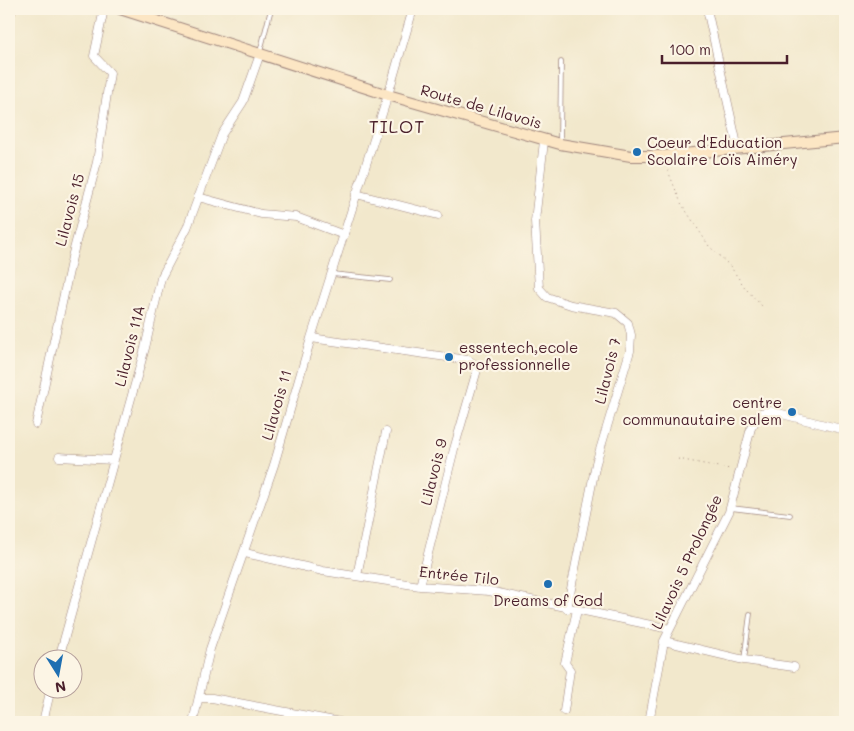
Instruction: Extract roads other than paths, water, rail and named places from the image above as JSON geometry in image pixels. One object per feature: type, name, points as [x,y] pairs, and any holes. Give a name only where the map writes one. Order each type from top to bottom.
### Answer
[{"type":"main road","name":"Route de Lilavois","points":[[120,9],[388,95],[560,144],[631,156],[663,156],[845,138]]},
{"type":"street","points":[[9,20],[12,9]]},
{"type":"street","name":"Lilavois 15","points":[[36,424],[72,257],[98,153],[110,73],[94,56],[104,9]]},
{"type":"street","name":"Lilavois 11","points":[[193,722],[210,649],[245,553],[274,465],[311,338],[388,95],[413,9]]},
{"type":"street","points":[[707,9],[738,149]]},
{"type":"street","name":"Lilavois 11A","points":[[62,648],[145,348],[161,278],[187,228],[222,134],[243,102],[260,54]]},
{"type":"street","name":"Lilavois 7","points":[[544,141],[534,221],[539,288],[547,297],[571,305],[616,313],[628,323],[631,335],[630,351],[596,463],[567,608]]},
{"type":"street","points":[[356,194],[438,215]]},
{"type":"street","points":[[198,197],[261,214],[296,217],[344,235]]},
{"type":"street","name":"Lilavois 9","points":[[311,338],[395,348],[468,360],[476,365],[477,370],[454,449],[420,586]]},
{"type":"street","name":"Lilavois 5 Prolongée","points":[[649,722],[664,642],[730,508],[751,428],[761,413],[770,411],[845,430]]},
{"type":"street","points":[[357,576],[386,432]]},
{"type":"street","points":[[59,457],[113,460]]},
{"type":"street","name":"Entrée Tilo","points":[[245,553],[323,571],[420,586],[489,591],[670,629]]},
{"type":"street","points":[[564,711],[570,670],[565,663],[577,610]]},
{"type":"street","points":[[664,642],[744,660],[794,667]]},
{"type":"street","points":[[43,722],[49,698]]},
{"type":"street","points":[[200,698],[212,698],[340,722]]},
{"type":"lane","points":[[260,54],[270,9]]},
{"type":"lane","points":[[560,144],[561,62]]},
{"type":"lane","points":[[332,274],[390,280]]},
{"type":"lane","points":[[730,508],[790,515]]},
{"type":"lane","points":[[744,660],[750,614]]},
{"type":"place","name":"Coeur d'Education Scolaire Loïs Aiméry","points":[[637,152]]},
{"type":"place","name":"essentech,ecole professionnelle","points":[[449,357]]},
{"type":"place","name":"centre communautaire salem","points":[[792,412]]},
{"type":"place","name":"Dreams of God","points":[[548,584]]},
{"type":"district","name":"TILOT","points":[[397,127]]}]
